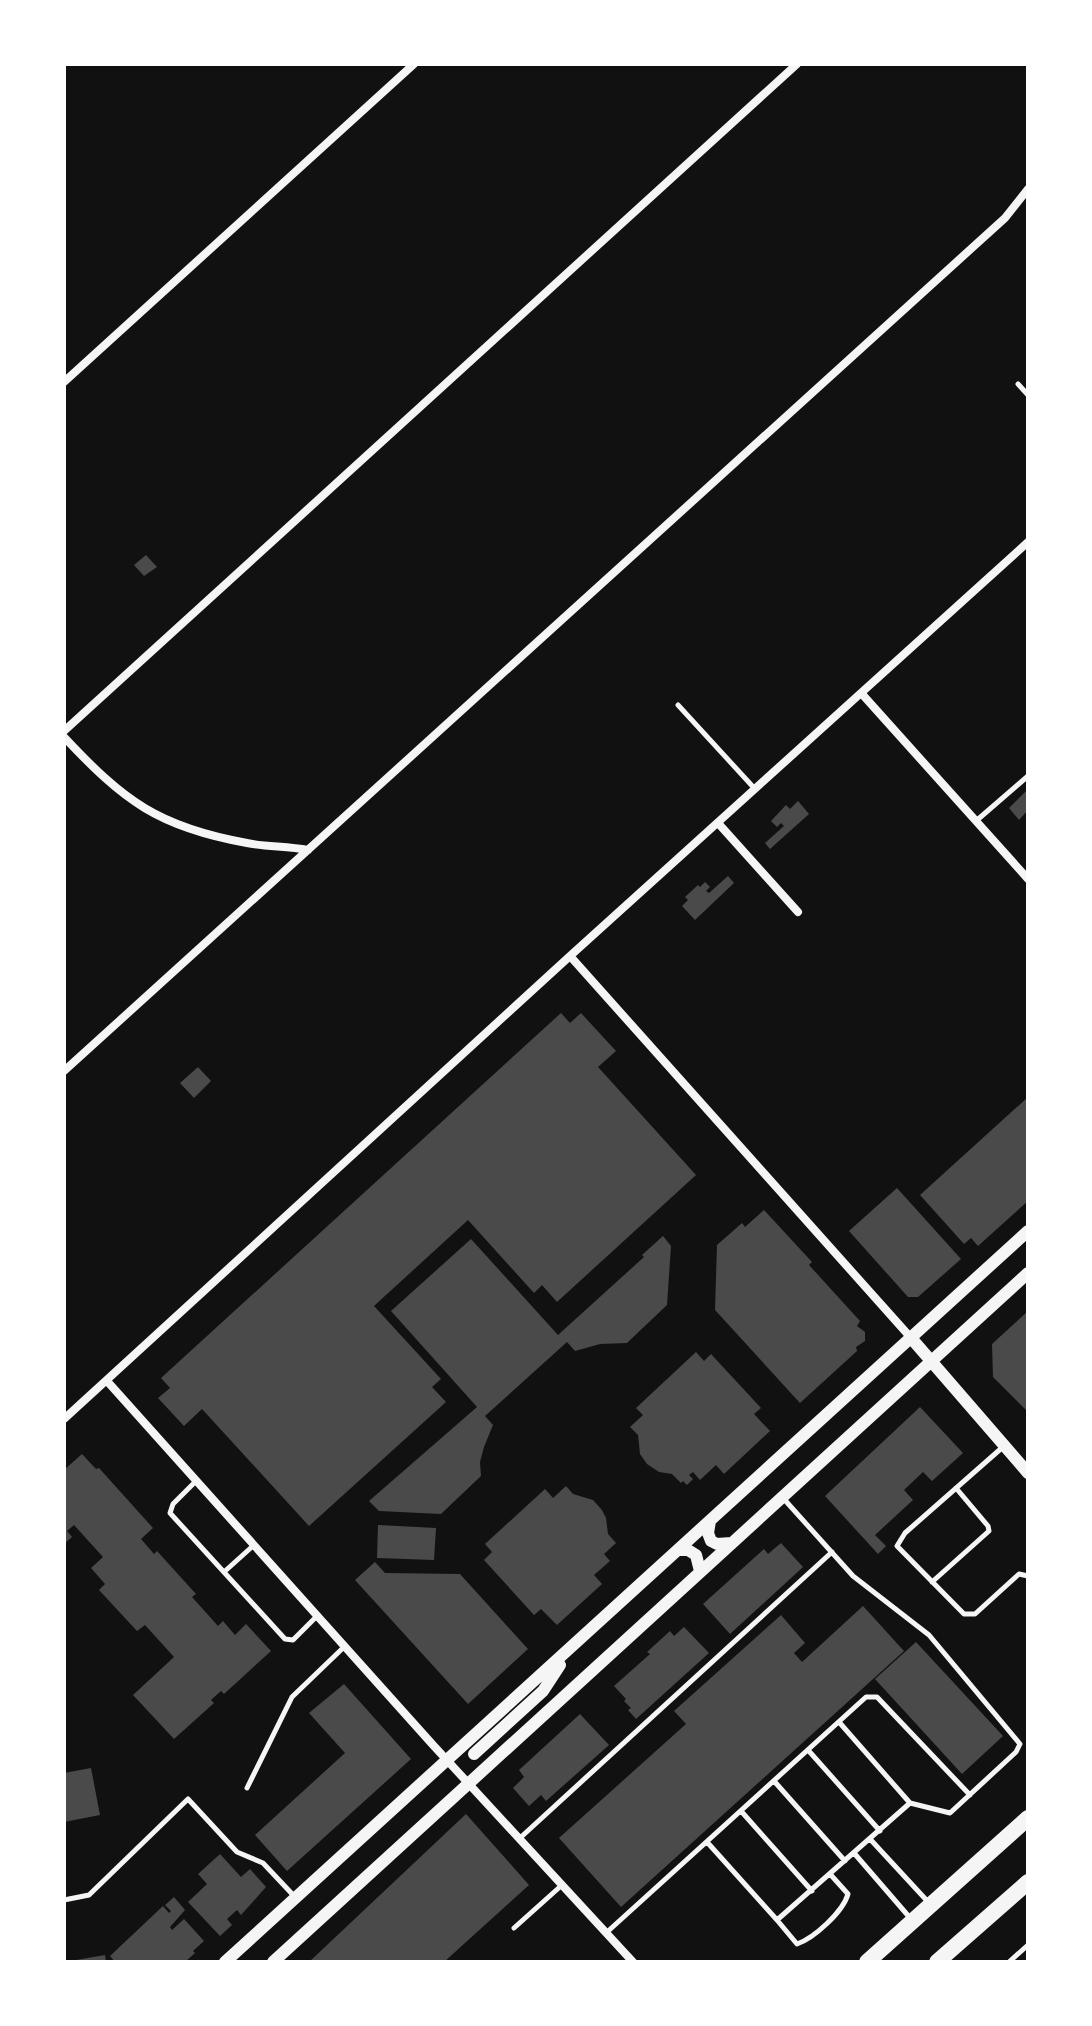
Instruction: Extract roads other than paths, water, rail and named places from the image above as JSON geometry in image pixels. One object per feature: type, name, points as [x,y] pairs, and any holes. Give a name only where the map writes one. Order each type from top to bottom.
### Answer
[{"type":"main road","points":[[867,1962],[1028,1818]]},
{"type":"main road","points":[[937,1962],[1028,1882]]},
{"type":"street","points":[[64,382],[414,64]]},
{"type":"street","points":[[64,731],[797,64]]},
{"type":"street","points":[[64,1071],[1005,218],[1028,189]]},
{"type":"street","points":[[64,1419],[1028,542]]},
{"type":"street","points":[[862,694],[1028,879]]},
{"type":"street","points":[[64,737],[103,778],[134,803],[164,820],[250,844],[308,850]]},
{"type":"street","points":[[718,823],[798,912]]},
{"type":"street","points":[[570,956],[932,1360],[1028,1473]]},
{"type":"street","points":[[225,1962],[1028,1231]]},
{"type":"street","points":[[273,1962],[1028,1273]]},
{"type":"street","points":[[107,1381],[629,1961]]},
{"type":"street","points":[[710,1521],[708,1533],[711,1541],[731,1543]]},
{"type":"street","points":[[678,1550],[688,1550],[696,1555],[700,1571]]},
{"type":"street","points":[[474,1754],[543,1691],[571,1648]]},
{"type":"lane","points":[[1018,384],[1028,395]]},
{"type":"lane","points":[[678,705],[755,789]]},
{"type":"lane","points":[[976,821],[1028,776]]},
{"type":"lane","points":[[1004,1445],[905,1533],[897,1546],[964,1614],[975,1614],[1019,1574],[1028,1576]]},
{"type":"lane","points":[[196,1481],[173,1504],[170,1513],[289,1641],[299,1636],[317,1616]]},
{"type":"lane","points":[[932,1582],[989,1531],[956,1488]]},
{"type":"lane","points":[[782,1497],[853,1576],[929,1635],[1020,1744],[1016,1752],[950,1813],[910,1803],[839,1722]]},
{"type":"lane","points":[[224,1572],[254,1545]]},
{"type":"lane","points":[[519,1839],[832,1552]]},
{"type":"lane","points":[[247,1788],[292,1697],[345,1646]]},
{"type":"lane","points":[[606,1933],[866,1697],[877,1697],[970,1795]]},
{"type":"lane","points":[[808,1750],[880,1831]]},
{"type":"lane","points":[[774,1781],[845,1861]]},
{"type":"lane","points":[[64,1900],[89,1895],[188,1799],[237,1852],[263,1863],[296,1898]]},
{"type":"lane","points":[[777,1920],[910,1803]]},
{"type":"lane","points":[[741,1811],[812,1891]]},
{"type":"lane","points":[[870,1839],[930,1904]]},
{"type":"lane","points":[[707,1842],[797,1944],[805,1941],[845,1904],[848,1894],[830,1874]]},
{"type":"lane","points":[[854,1853],[912,1921]]},
{"type":"lane","points":[[514,1928],[562,1885]]},
{"type":"lane","points":[[1009,1962],[1028,1945]]}]
